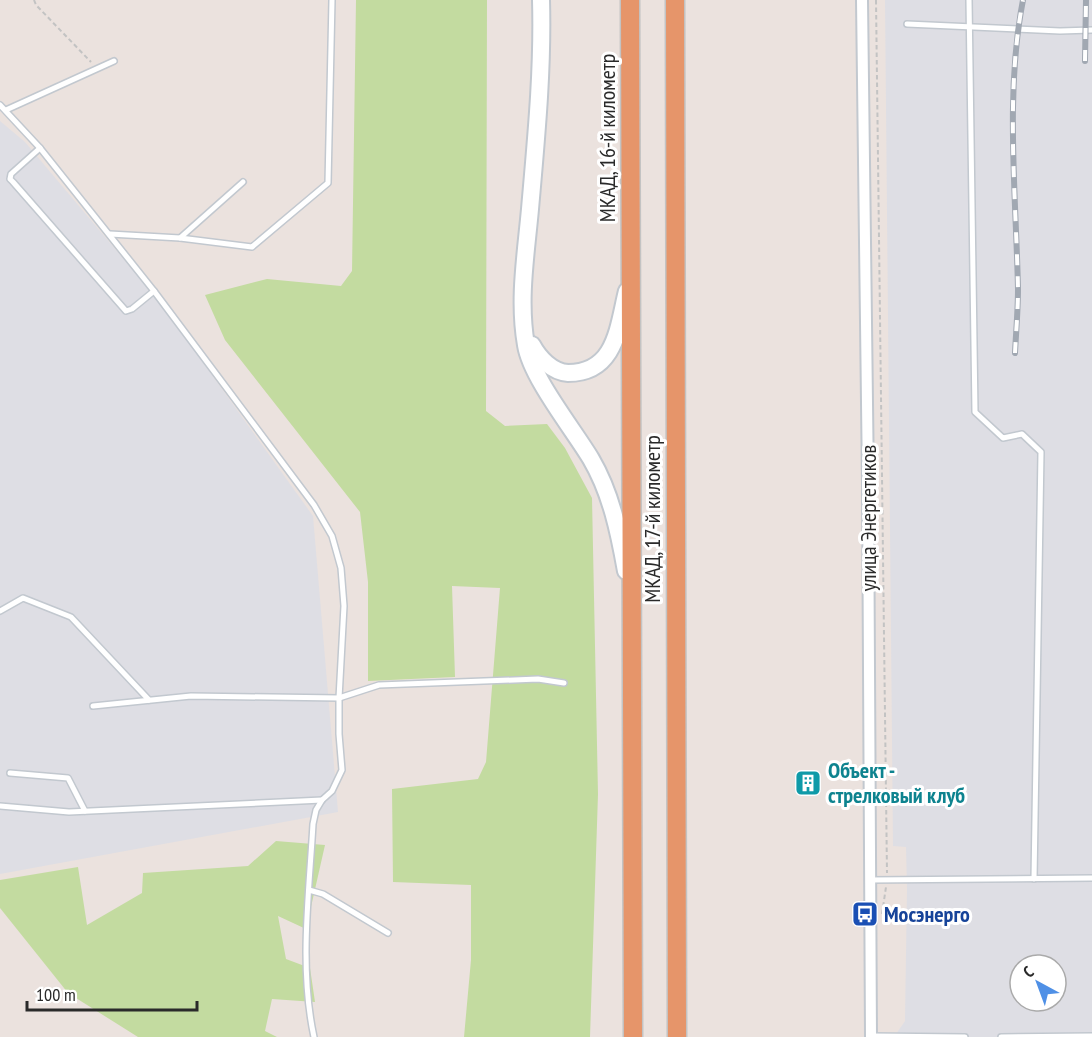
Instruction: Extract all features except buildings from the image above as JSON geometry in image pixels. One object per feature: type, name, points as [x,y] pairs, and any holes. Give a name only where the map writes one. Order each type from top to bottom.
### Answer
[{"type":"highway","name":"МКАД, 16-й километр","points":[[630,0],[631,275]]},
{"type":"highway","name":"МКАД, 17-й километр","points":[[675,0],[677,1037]]},
{"type":"highway","name":"МКАД, 17-й километр","points":[[631,275],[633,1037]]},
{"type":"main road","points":[[541,0],[536,142],[521,306],[524,329],[530,359],[602,479],[620,536],[632,602]]},
{"type":"main road","points":[[524,329],[538,354],[552,367],[562,372],[579,373],[590,369],[601,362],[614,343],[631,275]]},
{"type":"street","name":"улица Энергетиков","points":[[862,0],[868,483],[871,1036]]},
{"type":"lane","points":[[110,234],[180,238],[252,247],[328,183],[332,0]]},
{"type":"lane","points":[[969,0],[975,412],[1003,438],[1022,434],[1041,452],[1034,879]]},
{"type":"lane","points":[[907,24],[1060,31],[1092,30]]},
{"type":"lane","points":[[6,110],[114,61]]},
{"type":"lane","points":[[0,105],[40,148],[154,291],[314,505],[332,536],[341,568],[344,606],[339,698],[342,770],[332,791],[322,800],[316,810],[313,824],[306,952],[310,1015],[315,1037]]},
{"type":"lane","points":[[40,148],[11,174],[10,179],[13,183],[126,310],[132,309],[154,291]]},
{"type":"lane","points":[[180,238],[243,182]]},
{"type":"lane","points":[[0,611],[23,598],[71,617],[149,700]]},
{"type":"lane","points":[[93,706],[191,696],[339,698],[379,685],[538,679],[564,684]]},
{"type":"lane","points":[[10,773],[68,778],[85,811]]},
{"type":"lane","points":[[0,806],[69,812],[322,800]]},
{"type":"lane","points":[[870,880],[1092,878]]},
{"type":"lane","points":[[309,890],[323,894],[388,933]]},
{"type":"lane","points":[[871,1036],[965,1037]]},
{"type":"lane","points":[[1001,1037],[1092,1036]]},
{"type":"path","points":[[34,0],[36,6],[97,69]]},
{"type":"path","points":[[876,0],[887,880],[881,920]]},
{"type":"shaded area","points":[[885,0],[1092,0],[1092,1037],[894,1037],[905,1021],[906,847],[893,846]]},
{"type":"shaded area","points":[[0,121],[25,142],[159,301],[313,516],[338,812],[0,874]]},
{"type":"green space","points":[[356,0],[487,0],[486,411],[505,426],[547,424],[565,448],[592,498],[598,794],[590,1037],[464,1037],[471,960],[471,885],[393,882],[392,789],[478,779],[486,762],[500,588],[452,586],[455,677],[368,681],[368,582],[360,512],[225,340],[205,295],[267,279],[341,286],[352,271]]},
{"type":"green space","points":[[276,841],[325,845],[306,929],[278,916],[286,959],[310,968],[315,1002],[272,999],[265,1031],[277,1037],[138,1037],[68,993],[0,908],[0,880],[78,867],[87,925],[142,893],[143,873],[248,866]]},
{"type":"railway","points":[[1015,353],[1018,289],[1013,107],[1014,71],[1023,0]]},
{"type":"railway","points":[[1085,61],[1086,0]]},
{"type":"place","name":"Объект - стрелковый клуб","points":[[808,783]]},
{"type":"place","name":"Мосэнерго","points":[[865,914]]}]
